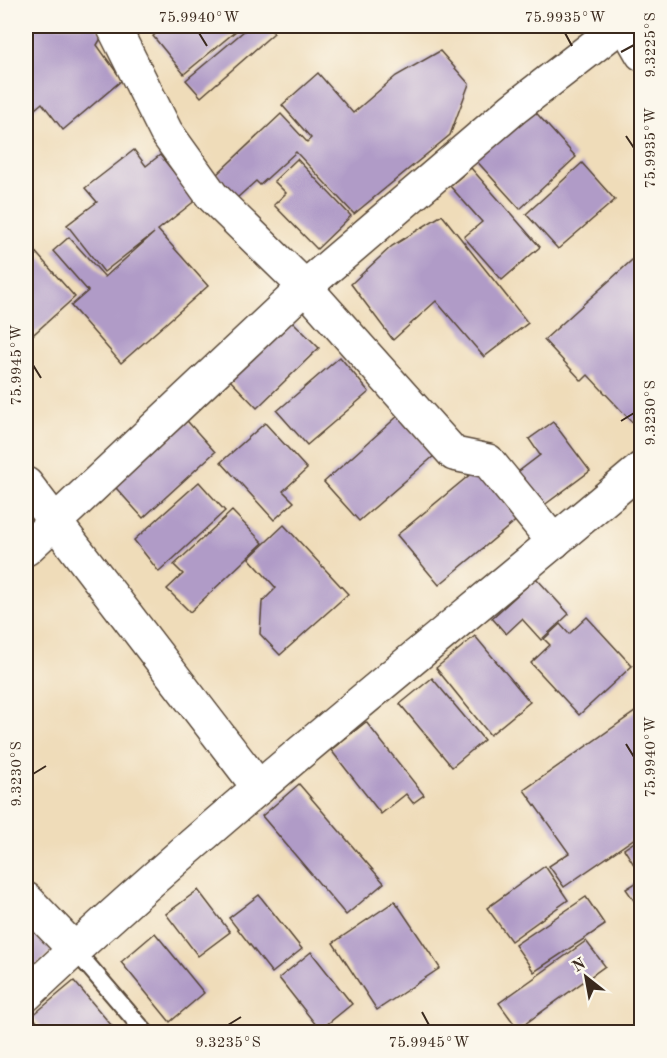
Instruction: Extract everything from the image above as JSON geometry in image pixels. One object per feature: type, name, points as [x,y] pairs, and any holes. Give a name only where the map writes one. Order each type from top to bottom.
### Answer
[{"type":"main road","points":[[113,26],[166,132],[212,196],[305,287],[454,454],[489,461],[554,542]]},
{"type":"main road","points":[[26,549],[305,287],[513,109],[620,26]]},
{"type":"main road","points":[[626,26],[642,54]]},
{"type":"main road","points":[[26,995],[74,949],[259,788],[642,468]]},
{"type":"main road","points":[[26,484],[259,788]]},
{"type":"main road","points":[[26,898],[74,949]]},
{"type":"lane","points":[[74,949],[145,1032]]},
{"type":"building","points":[[26,26],[95,26],[103,35],[97,45],[122,80],[63,130],[42,103],[29,114],[26,109]]},
{"type":"building","points":[[166,26],[242,26],[184,74],[153,36]]},
{"type":"building","points":[[250,26],[268,26],[274,33],[201,97],[186,80]]},
{"type":"building","points":[[440,51],[469,84],[450,135],[354,214],[296,152],[260,185],[256,181],[237,198],[216,175],[281,114],[307,142],[311,138],[282,105],[318,73],[353,113],[396,76]]},
{"type":"building","points":[[530,106],[576,157],[520,209],[473,157]]},
{"type":"building","points":[[134,150],[146,166],[160,155],[196,200],[158,230],[208,286],[121,363],[71,306],[88,291],[53,251],[69,237],[105,277],[154,233],[104,272],[67,225],[97,202],[85,188]]},
{"type":"building","points":[[297,159],[351,216],[317,249],[274,205],[286,193],[274,181]]},
{"type":"building","points":[[582,163],[615,200],[558,249],[526,214]]},
{"type":"building","points":[[471,168],[540,247],[502,280],[464,237],[482,222],[450,186]]},
{"type":"building","points":[[442,215],[528,323],[484,357],[436,301],[393,340],[351,284],[392,246]]},
{"type":"building","points":[[31,247],[75,297],[26,341],[26,251]]},
{"type":"building","points":[[642,251],[642,413],[632,422],[588,375],[582,381],[544,340]]},
{"type":"building","points":[[289,318],[319,348],[257,408],[226,376]]},
{"type":"building","points":[[340,357],[369,392],[307,445],[277,411]]},
{"type":"building","points":[[180,413],[215,452],[143,518],[108,479]]},
{"type":"building","points":[[399,415],[435,455],[359,521],[324,482]]},
{"type":"building","points":[[553,422],[590,471],[539,509],[514,475],[540,455],[529,439]]},
{"type":"building","points":[[265,423],[307,469],[283,491],[294,502],[274,520],[221,462]]},
{"type":"building","points":[[478,468],[519,518],[439,585],[397,535]]},
{"type":"building","points":[[199,482],[225,511],[159,572],[134,540]]},
{"type":"building","points":[[232,511],[263,543],[190,612],[167,589],[183,574],[174,565]]},
{"type":"building","points":[[284,525],[348,594],[280,655],[260,634],[262,602],[276,588],[249,558]]},
{"type":"building","points":[[536,578],[569,614],[541,640],[522,619],[506,634],[492,618]]},
{"type":"building","points":[[587,617],[632,666],[579,715],[531,663],[550,645],[544,639],[560,624],[569,634]]},
{"type":"building","points":[[475,636],[530,702],[490,735],[436,668]]},
{"type":"building","points":[[432,678],[484,740],[452,767],[400,704]]},
{"type":"building","points":[[642,707],[642,833],[564,887],[549,866],[569,853],[524,790]]},
{"type":"building","points":[[366,722],[424,795],[413,803],[406,794],[381,814],[331,750]]},
{"type":"building","points":[[299,784],[384,883],[346,915],[262,816]]},
{"type":"building","points":[[642,837],[642,868],[638,871],[624,849]]},
{"type":"building","points":[[545,866],[568,900],[511,941],[487,908]]},
{"type":"building","points":[[642,879],[642,912],[626,889]]},
{"type":"building","points":[[198,890],[230,932],[198,956],[166,914]]},
{"type":"building","points":[[259,895],[302,949],[272,973],[229,918]]},
{"type":"building","points":[[586,897],[605,925],[534,972],[515,945]]},
{"type":"building","points":[[395,901],[440,968],[377,1010],[333,943]]},
{"type":"building","points":[[26,915],[55,948],[26,975]]},
{"type":"building","points":[[155,933],[204,993],[170,1022],[121,962]]},
{"type":"building","points":[[586,941],[605,966],[518,1029],[499,1003]]},
{"type":"building","points":[[311,952],[352,1004],[320,1030],[279,978]]},
{"type":"building","points":[[74,981],[117,1032],[46,1032],[32,1016]]}]
